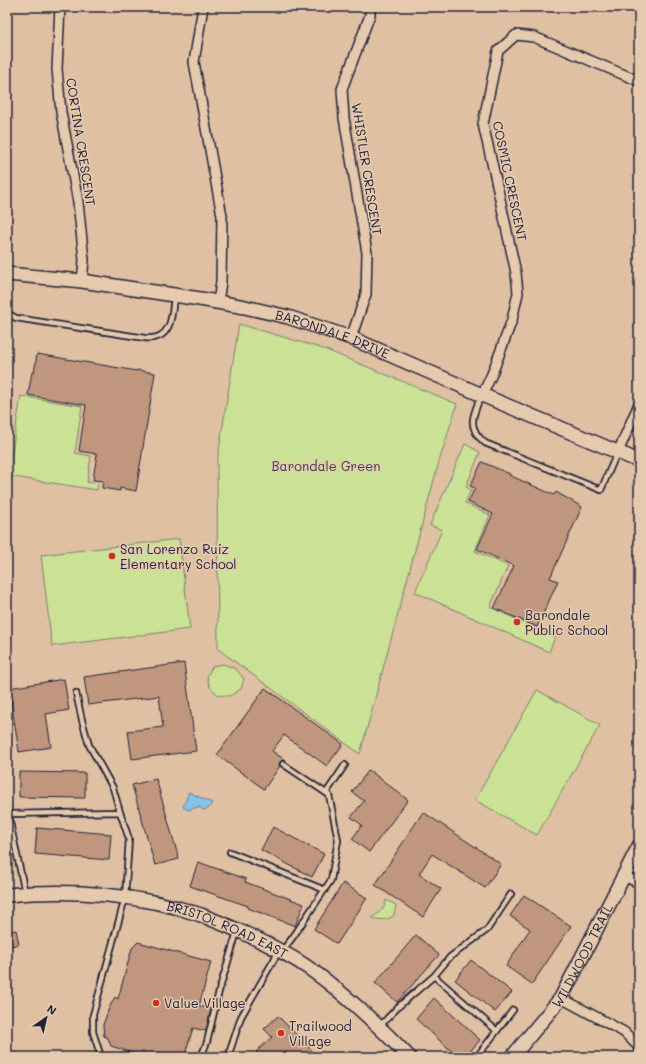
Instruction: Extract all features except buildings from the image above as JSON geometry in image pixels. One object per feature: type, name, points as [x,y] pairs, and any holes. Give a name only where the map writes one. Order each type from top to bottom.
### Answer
[{"type":"street","name":"CORTINA CRESCENT","points":[[60,7],[57,69],[61,112],[78,202],[84,260],[82,281]]},
{"type":"street","points":[[203,7],[194,62],[222,216],[221,282],[218,302]]},
{"type":"street","name":"WHISTLER CRESCENT","points":[[351,338],[366,294],[367,253],[344,118],[342,89],[370,15],[370,7]]},
{"type":"street","name":"COSMIC CRESCENT","points":[[482,395],[492,374],[512,320],[518,294],[516,273],[483,124],[498,50],[516,35],[534,37],[639,81]]},
{"type":"street","name":"BARONDALE DRIVE","points":[[7,274],[82,281],[174,295],[218,302],[288,317],[351,338],[639,461]]},
{"type":"street","points":[[618,452],[639,404]]},
{"type":"street","name":"WILDWOOD TRAIL","points":[[512,1057],[561,998],[639,846]]},
{"type":"street","points":[[624,876],[639,883]]},
{"type":"street","name":"BRISTOL ROAD EAST","points":[[7,895],[25,893],[87,894],[124,898],[172,907],[238,930],[281,951],[309,968],[334,987],[379,1027],[409,1057]]},
{"type":"street","points":[[561,998],[624,1032],[639,1047]]},
{"type":"lane","points":[[7,313],[16,318],[145,338],[155,338],[163,334],[171,322],[174,295]]},
{"type":"lane","points":[[482,395],[473,415],[472,424],[475,432],[485,443],[601,490],[618,452]]},
{"type":"lane","points":[[76,693],[89,746],[113,788],[129,839],[124,898],[93,1015],[93,1032],[101,1057]]},
{"type":"lane","points":[[228,1057],[241,1016],[281,951],[293,937],[331,880],[338,840],[329,795],[283,764]]},
{"type":"lane","points":[[326,792],[345,765]]},
{"type":"lane","points":[[25,893],[7,812],[120,812]]},
{"type":"lane","points":[[230,852],[325,890]]},
{"type":"lane","points":[[379,1027],[398,1007],[434,976],[450,957],[486,930],[511,894]]},
{"type":"lane","points":[[201,1057],[208,1042],[219,991],[238,930]]},
{"type":"lane","points":[[434,976],[497,1031]]},
{"type":"lane","points":[[479,1054],[513,1010]]},
{"type":"green space","name":"Barondale Green","points":[[239,324],[324,349],[457,404],[438,465],[360,754],[218,649],[217,463]]},
{"type":"green space","points":[[21,396],[82,406],[75,453],[91,456],[87,482],[98,484],[97,490],[8,476]]},
{"type":"green space","points":[[465,444],[480,452],[466,487],[471,490],[465,503],[490,515],[475,551],[508,566],[490,607],[555,637],[549,652],[415,592],[442,530],[430,525]]},
{"type":"green space","points":[[179,539],[190,629],[52,646],[41,555]]},
{"type":"green space","points":[[223,664],[236,669],[244,679],[241,689],[230,696],[218,695],[210,687],[207,676],[213,666]]},
{"type":"green space","points":[[537,690],[600,725],[537,835],[475,800]]},
{"type":"green space","points":[[386,900],[396,905],[394,915],[384,920],[372,918],[383,908]]},
{"type":"water","points":[[189,792],[212,803],[209,808],[204,810],[198,807],[188,810],[183,807]]},
{"type":"place","name":"San Lorenzo Ruiz Elementary School","points":[[112,556]]},
{"type":"place","name":"Barondale Public School","points":[[517,622]]},
{"type":"place","name":"Value Village","points":[[156,1003]]},
{"type":"place","name":"Trailwood Village","points":[[281,1033]]}]
